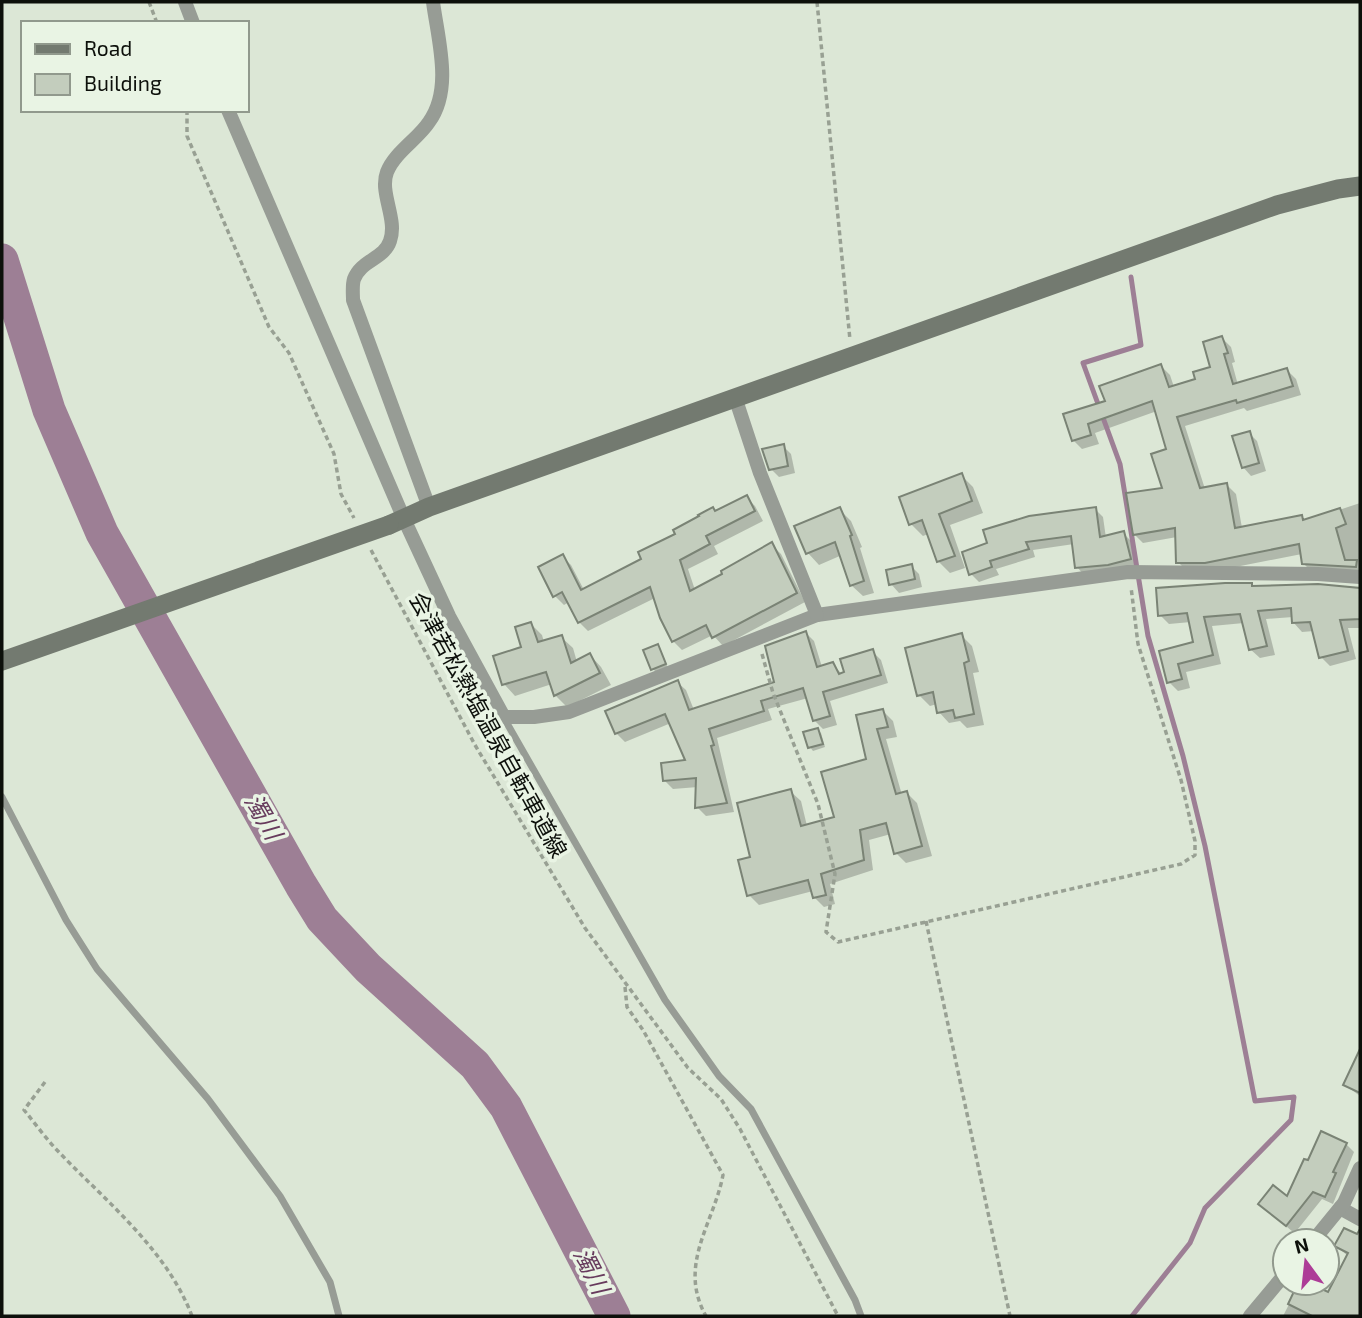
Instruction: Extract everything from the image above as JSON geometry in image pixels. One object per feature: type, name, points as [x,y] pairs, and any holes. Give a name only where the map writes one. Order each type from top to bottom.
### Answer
[{"type":"street","points":[[185,2],[192,21]]},
{"type":"street","points":[[429,507],[353,300],[353,290],[354,280],[363,265],[386,251],[392,238],[386,190],[387,172],[429,123],[439,106],[443,81],[433,2]]},
{"type":"street","points":[[229,112],[396,522],[504,718],[569,712],[817,615],[1128,572],[1305,573],[1360,577]]},
{"type":"street","points":[[2,661],[1277,205],[1360,186]]},
{"type":"street","points":[[735,397],[760,472],[817,615]]},
{"type":"street","points":[[1324,1227],[1340,1208],[1360,1168]]},
{"type":"street","points":[[1340,1208],[1360,1219]]},
{"type":"street","points":[[1250,1316],[1271,1291]]},
{"type":"lane","points":[[504,718],[665,1000],[719,1076],[751,1109],[855,1300],[860,1316]]},
{"type":"lane","points":[[2,797],[66,920],[97,969],[208,1099],[280,1196],[330,1282],[339,1316]]},
{"type":"path","points":[[149,2],[156,21]]},
{"type":"path","points":[[817,2],[851,356]]},
{"type":"path","points":[[187,112],[187,136],[268,327],[289,353],[334,454],[341,494],[354,518]]},
{"type":"path","name":"会津若松熱塩温泉自転車道線","points":[[367,542],[475,746],[584,928],[688,1068],[721,1099],[740,1129],[838,1316]]},
{"type":"path","points":[[758,638],[774,693],[818,804],[835,874],[826,932],[838,942],[1181,864],[1195,855],[1195,841],[1181,780],[1138,644],[1128,572]]},
{"type":"path","points":[[926,921],[1010,1316]]},
{"type":"path","points":[[624,984],[627,1007],[643,1030],[723,1175],[720,1192],[696,1253],[695,1281],[706,1316]]},
{"type":"path","points":[[45,1082],[24,1110],[53,1146],[158,1256],[184,1297],[192,1316]]},
{"type":"building","points":[[1222,336],[1233,384],[1287,368],[1293,386],[1177,417],[1200,488],[1227,483],[1235,528],[1302,515],[1303,520],[1340,508],[1346,524],[1336,528],[1345,560],[1357,560],[1356,567],[1302,564],[1299,544],[1205,563],[1176,563],[1175,528],[1133,535],[1126,493],[1162,488],[1151,454],[1166,449],[1152,401],[1088,424],[1091,435],[1072,441],[1063,414],[1105,401],[1099,386],[1161,364],[1169,387],[1195,379],[1193,372],[1210,367],[1203,342]]},
{"type":"building","points":[[1250,431],[1259,463],[1242,468],[1232,436]]},
{"type":"building","points":[[784,444],[788,466],[769,470],[762,449]]},
{"type":"building","points":[[962,473],[972,501],[939,514],[955,556],[937,562],[922,520],[909,525],[899,497]]},
{"type":"building","points":[[747,495],[755,511],[706,536],[710,544],[680,560],[690,591],[772,542],[797,593],[712,638],[706,625],[672,642],[660,618],[650,587],[578,623],[562,592],[553,597],[538,567],[563,554],[581,590],[641,559],[638,552],[675,534],[673,530],[698,515],[713,507],[715,511]]},
{"type":"building","points":[[840,507],[852,535],[850,536],[864,581],[850,586],[835,542],[806,554],[794,526]]},
{"type":"building","points":[[1096,507],[1100,537],[1124,531],[1131,559],[1108,565],[1075,568],[1071,536],[1026,542],[1029,549],[990,561],[992,567],[969,575],[962,552],[987,543],[983,530],[1029,516]]},
{"type":"building","points":[[912,564],[915,579],[889,585],[886,570]]},
{"type":"building","points":[[1252,583],[1252,586],[1318,584],[1360,588],[1360,619],[1340,620],[1348,651],[1319,658],[1310,622],[1292,623],[1291,608],[1258,611],[1267,646],[1249,650],[1240,614],[1204,617],[1213,655],[1178,664],[1182,679],[1167,683],[1159,651],[1193,642],[1187,613],[1158,616],[1156,588]]},
{"type":"building","points":[[531,622],[538,642],[562,635],[571,663],[590,653],[600,673],[554,696],[546,672],[502,685],[493,656],[521,647],[515,627]]},
{"type":"building","points":[[806,631],[817,667],[833,662],[839,674],[844,672],[840,659],[873,649],[881,675],[823,692],[830,716],[813,721],[803,688],[761,701],[764,711],[709,729],[727,803],[695,808],[696,778],[663,781],[661,763],[685,760],[665,714],[615,734],[605,711],[678,680],[689,710],[774,682],[765,646]]},
{"type":"building","points":[[962,633],[969,661],[964,663],[974,714],[955,718],[953,710],[937,713],[933,692],[917,696],[905,648]]},
{"type":"building","points":[[658,644],[666,664],[651,670],[643,650]]},
{"type":"building","points":[[883,709],[888,727],[877,729],[896,794],[907,791],[922,846],[894,854],[886,823],[860,830],[864,860],[821,874],[826,895],[813,898],[808,880],[747,896],[738,860],[750,857],[737,803],[791,789],[801,826],[834,817],[821,772],[866,759],[856,715]]},
{"type":"building","points":[[818,728],[823,744],[808,748],[803,732]]},
{"type":"building","points":[[1360,1049],[1360,1093],[1343,1085]]},
{"type":"building","points":[[1321,1131],[1347,1143],[1333,1172],[1336,1173],[1325,1197],[1313,1192],[1286,1226],[1258,1204],[1273,1185],[1287,1196]]},
{"type":"building","points":[[1344,1228],[1357,1234],[1360,1229],[1360,1316],[1312,1316],[1288,1304],[1291,1297],[1341,1297],[1341,1267],[1348,1253],[1341,1250],[1341,1233]]},
{"type":"waterway","name":"濁川","points":[[2,260],[49,410],[102,533],[301,885],[322,919],[368,968],[475,1065],[506,1107],[614,1316]]},
{"type":"waterway","points":[[1131,277],[1141,345],[1083,363],[1120,464],[1148,636],[1183,756],[1205,846],[1255,1101],[1294,1097],[1291,1120],[1205,1208],[1190,1243],[1132,1316]]}]
